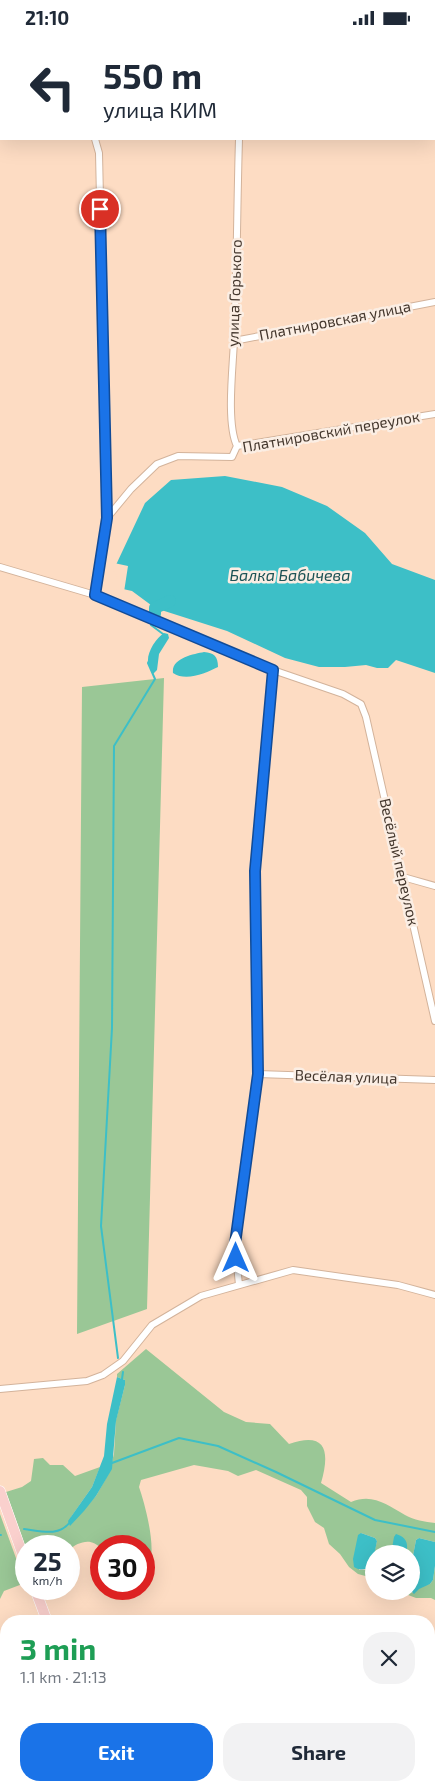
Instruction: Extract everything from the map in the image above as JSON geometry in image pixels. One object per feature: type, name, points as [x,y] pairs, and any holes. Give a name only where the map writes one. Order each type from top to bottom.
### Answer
[{"type":"main road","points":[[0,1491],[16,1535]]},
{"type":"main road","points":[[39,1600],[45,1615]]},
{"type":"street","points":[[95,140],[99,153],[107,518],[95,595]]},
{"type":"street","name":"улица Горького","points":[[237,446],[233,438],[231,396],[238,140]]},
{"type":"street","name":"Платнировская улица","points":[[234,341],[435,302]]},
{"type":"street","name":"Платнировский переулок","points":[[107,518],[131,489],[158,464],[178,456],[232,457],[237,446],[435,414]]},
{"type":"street","points":[[0,567],[95,595],[273,670],[255,871],[258,1074],[235,1244],[239,1285]]},
{"type":"street","name":"Весёлый переулок","points":[[273,670],[343,694],[361,704],[366,717],[435,1021]]},
{"type":"street","points":[[403,877],[435,886]]},
{"type":"street","name":"Весёлая улица","points":[[258,1074],[435,1080]]},
{"type":"street","points":[[0,1389],[87,1381],[103,1375],[123,1361],[152,1325],[201,1296],[293,1270],[391,1284],[435,1295]]},
{"type":"green space","points":[[164,678],[147,1309],[77,1334],[82,687]]},
{"type":"green space","points":[[146,1349],[224,1412],[246,1422],[270,1424],[289,1444],[311,1440],[318,1442],[323,1447],[325,1454],[321,1483],[351,1502],[366,1499],[380,1501],[412,1518],[435,1523],[435,1542],[419,1538],[416,1540],[415,1545],[376,1545],[377,1541],[375,1538],[361,1533],[359,1570],[365,1570],[365,1576],[358,1574],[349,1567],[340,1554],[329,1544],[324,1528],[315,1522],[307,1506],[307,1497],[301,1490],[256,1470],[238,1476],[228,1471],[194,1465],[141,1480],[139,1487],[145,1506],[150,1535],[90,1535],[90,1542],[81,1543],[80,1535],[21,1535],[6,1492],[22,1487],[31,1481],[34,1459],[43,1458],[50,1465],[63,1465],[75,1476],[100,1467],[92,1487],[71,1517],[70,1525],[96,1496],[109,1473],[114,1454],[116,1420],[125,1385],[125,1380],[117,1377],[117,1374]]},
{"type":"green space","points":[[0,1514],[15,1555],[15,1587],[4,1591],[0,1599]]},
{"type":"green space","points":[[435,1566],[435,1600],[420,1598],[420,1587],[430,1584],[433,1580]]},
{"type":"water","name":"Балка Бабичева","points":[[225,476],[282,487],[327,506],[365,533],[392,564],[435,580],[435,673],[396,660],[388,668],[366,665],[319,667],[285,658],[227,631],[155,608],[132,591],[114,587],[121,579],[115,567],[145,503],[171,480]]},
{"type":"water","points":[[164,633],[168,634],[169,638],[159,654],[157,670],[153,674],[148,662],[149,654],[155,642]]},
{"type":"water","points":[[204,652],[215,656],[218,667],[190,677],[178,676],[173,673],[173,668],[179,660]]},
{"type":"water","points":[[117,1377],[125,1380],[125,1385],[116,1421],[112,1469],[96,1496],[70,1526],[68,1521],[92,1487],[104,1456],[107,1424]]},
{"type":"water","points":[[361,1533],[375,1538],[377,1541],[376,1545],[365,1545],[365,1569],[363,1570],[354,1567],[353,1559],[358,1535]]},
{"type":"water","points":[[396,1534],[402,1537],[407,1545],[393,1545]]},
{"type":"water","points":[[419,1538],[435,1542],[433,1580],[430,1584],[420,1589],[420,1545],[415,1545],[416,1540]]},
{"type":"pier","points":[[114,563],[128,566],[124,592],[111,588],[111,583],[118,578],[112,568]]},
{"type":"waterway","points":[[155,614],[155,608],[170,601]]},
{"type":"waterway","points":[[151,625],[163,634]]},
{"type":"waterway","points":[[118,1358],[101,1226],[112,1028],[114,746],[155,679],[148,663],[149,661]]},
{"type":"waterway","points":[[122,1379],[123,1372]]},
{"type":"waterway","points":[[112,1463],[179,1438],[218,1446],[375,1520],[435,1532]]},
{"type":"waterway","points":[[24,1529],[49,1532],[61,1530],[70,1522]]},
{"type":"route","points":[[100,209],[105,500],[107,518],[95,595],[273,670],[255,871],[258,1074],[235,1244],[236,1258]]}]
